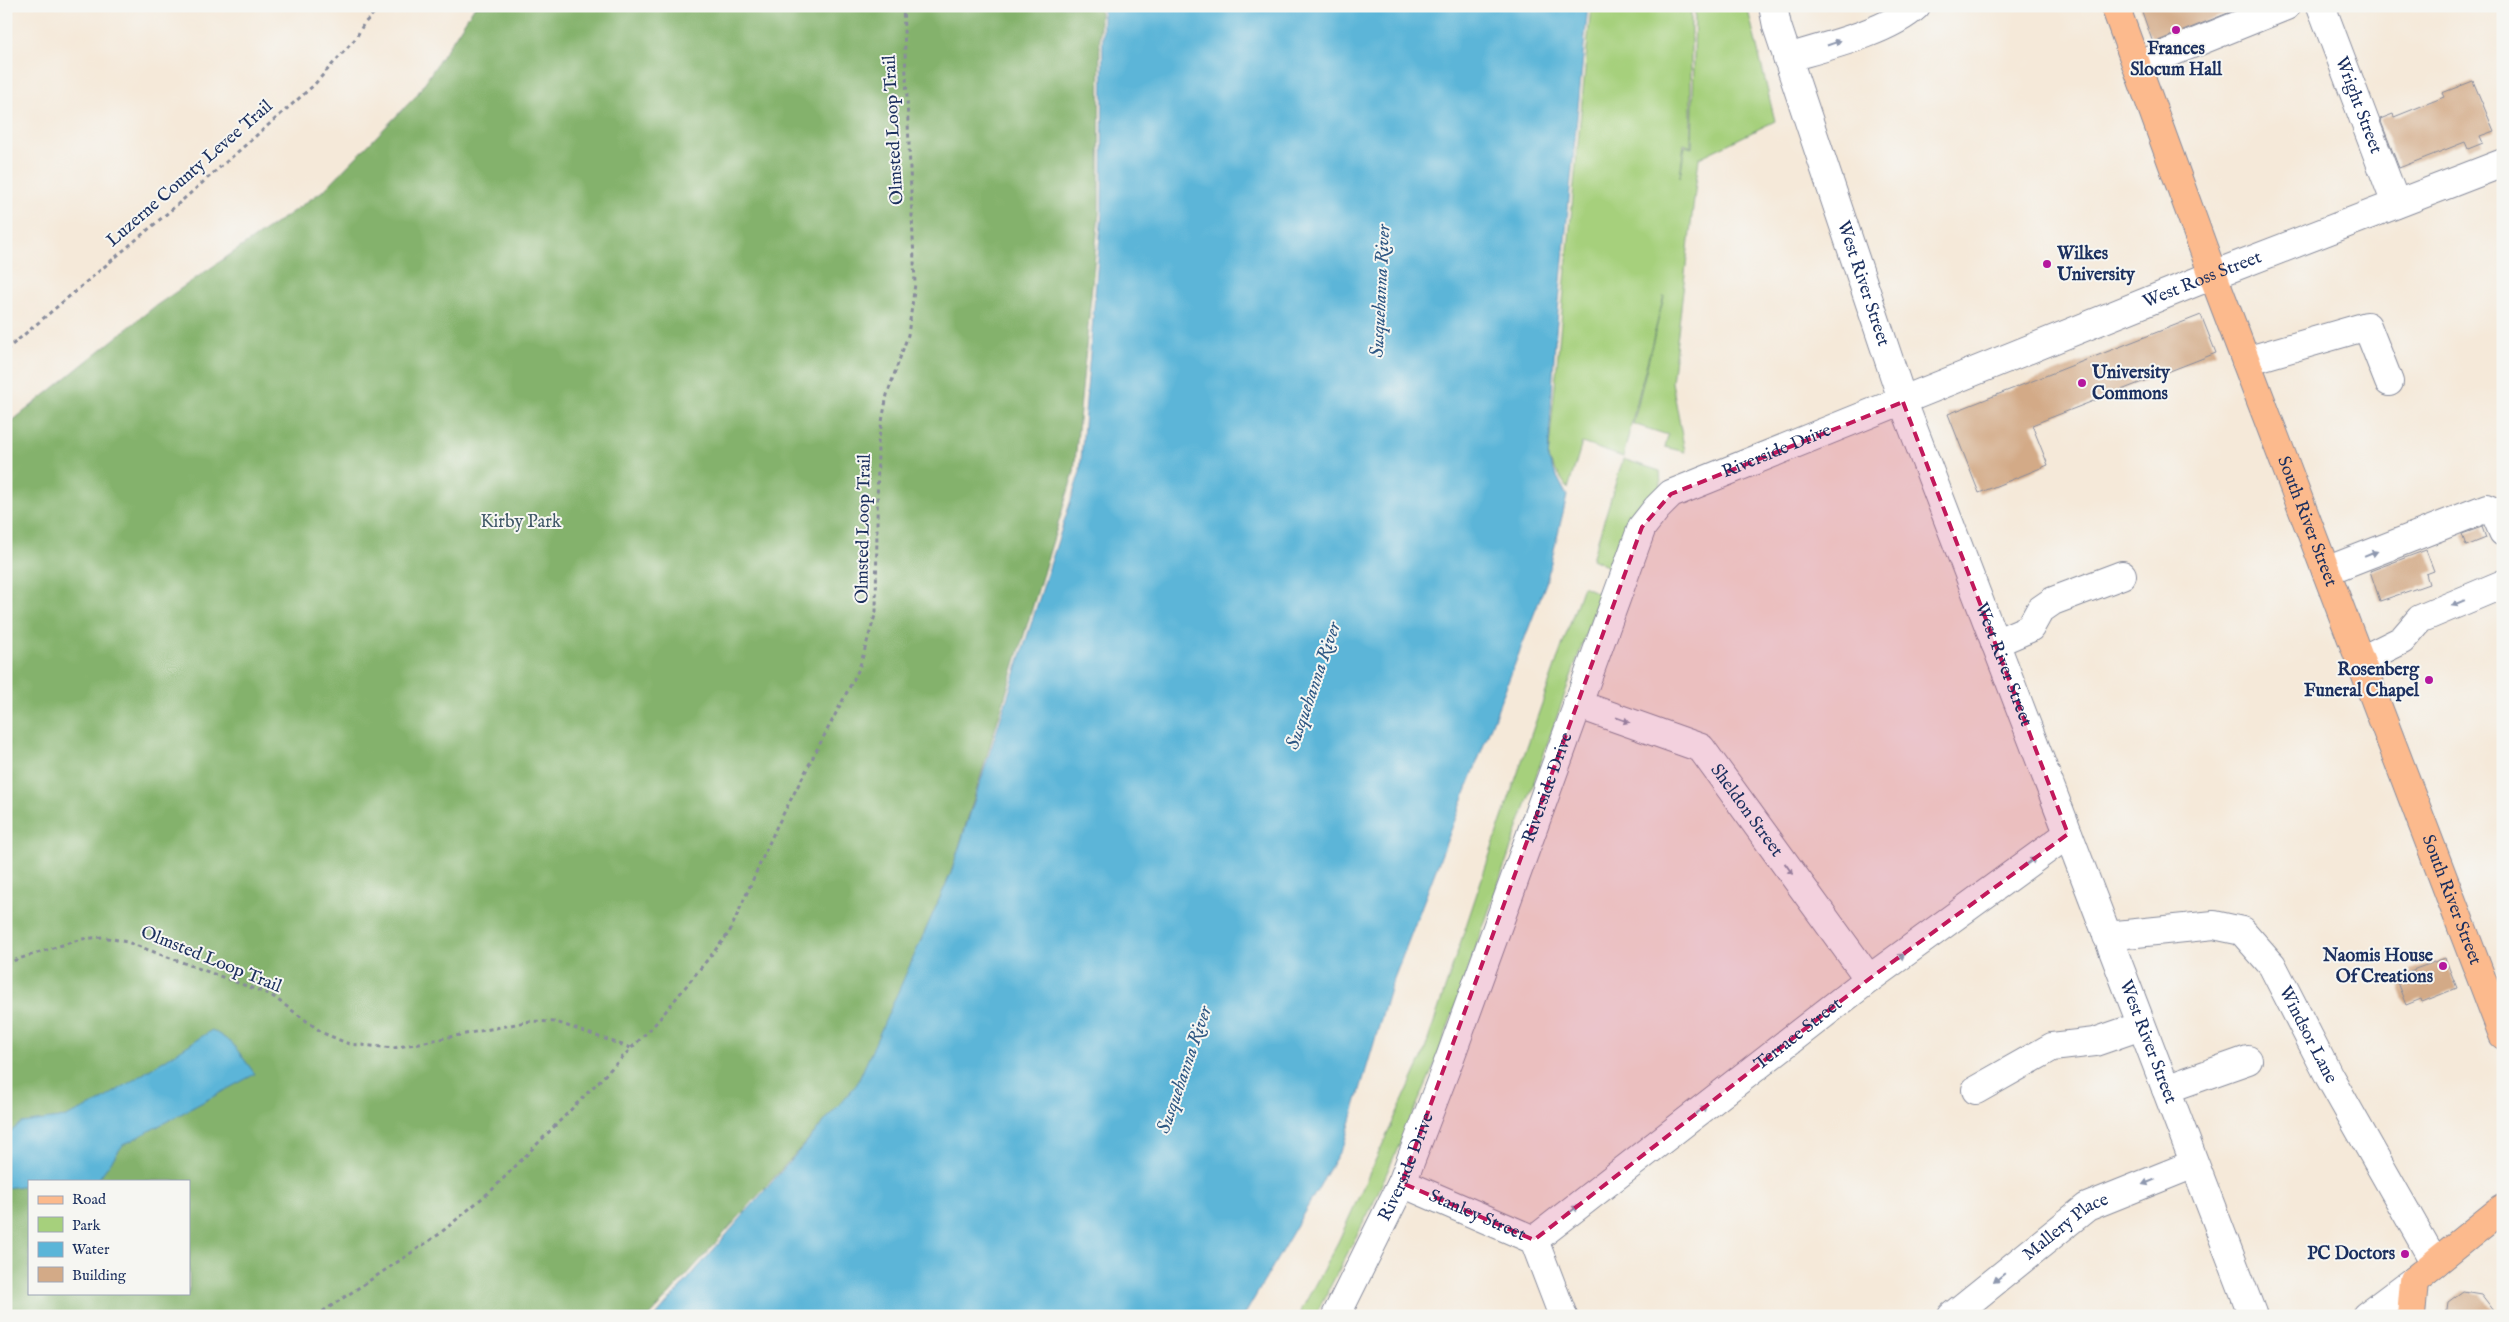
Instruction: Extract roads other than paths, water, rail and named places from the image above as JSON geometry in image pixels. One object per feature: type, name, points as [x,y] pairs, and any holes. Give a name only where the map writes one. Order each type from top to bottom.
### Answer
[{"type":"main road","name":"South River Street","points":[[2115,6],[2213,275],[2503,1035]]},
{"type":"main road","points":[[2411,1316],[2414,1280],[2503,1208]]},
{"type":"street","name":"West River Street","points":[[1773,6],[1788,58],[1903,402],[2253,1316]]},
{"type":"street","points":[[1788,58],[1867,32],[1901,17],[1916,6]]},
{"type":"street","points":[[2137,66],[2286,6]]},
{"type":"street","name":"Wright Street","points":[[2321,6],[2396,204]]},
{"type":"street","name":"West Ross Street","points":[[1903,402],[2213,275],[2503,163]]},
{"type":"street","points":[[2246,361],[2367,326],[2390,382]]},
{"type":"street","name":"Riverside Drive","points":[[1336,1316],[1402,1183],[1451,1055],[1642,527],[1671,494],[1903,402]]},
{"type":"street","points":[[2326,572],[2487,508],[2494,511],[2503,532]]},
{"type":"street","points":[[1995,642],[2030,628],[2040,610],[2053,601],[2122,575]]},
{"type":"street","points":[[2360,661],[2402,640],[2420,619],[2503,584]]},
{"type":"street","name":"Sheldon Street","points":[[1577,704],[1701,748],[1869,979]]},
{"type":"street","name":"Terrace Street","points":[[1534,1240],[1869,979],[2068,834]]},
{"type":"street","name":"Windsor Lane","points":[[2107,936],[2214,925],[2242,931],[2272,965],[2329,1076],[2435,1263]]},
{"type":"street","points":[[1976,1090],[2052,1047],[2095,1042],[2142,1026]]},
{"type":"street","points":[[2166,1089],[2248,1060]]},
{"type":"street","name":"Mallery Place","points":[[1952,1316],[2087,1206],[2194,1164]]},
{"type":"street","name":"Stanley Street","points":[[1402,1183],[1534,1240],[1564,1316]]},
{"type":"street","points":[[2366,1316],[2414,1280]]},
{"type":"water","name":"Susquehanna River","points":[[1103,6],[1588,6],[1555,342],[1548,459],[1567,496],[1546,583],[1390,989],[1344,1144],[1244,1316],[656,1316],[857,1084],[951,873],[1080,472],[1102,212]]},
{"type":"water","points":[[212,1030],[232,1043],[255,1074],[123,1145],[98,1180],[28,1180],[28,1185],[6,1188],[6,1135],[22,1123],[66,1117],[99,1102]]},
{"type":"place","name":"Frances Slocum Hall","points":[[2176,30]]},
{"type":"place","name":"Wilkes University","points":[[2047,264]]},
{"type":"place","name":"University Commons","points":[[2082,383]]},
{"type":"place","name":"Rosenberg Funeral Chapel","points":[[2429,680]]},
{"type":"place","name":"Naomis House Of Creations","points":[[2443,966]]},
{"type":"place","name":"PC Doctors","points":[[2405,1254]]},
{"type":"park label","name":"Kirby Park","points":[[521,522]]}]
